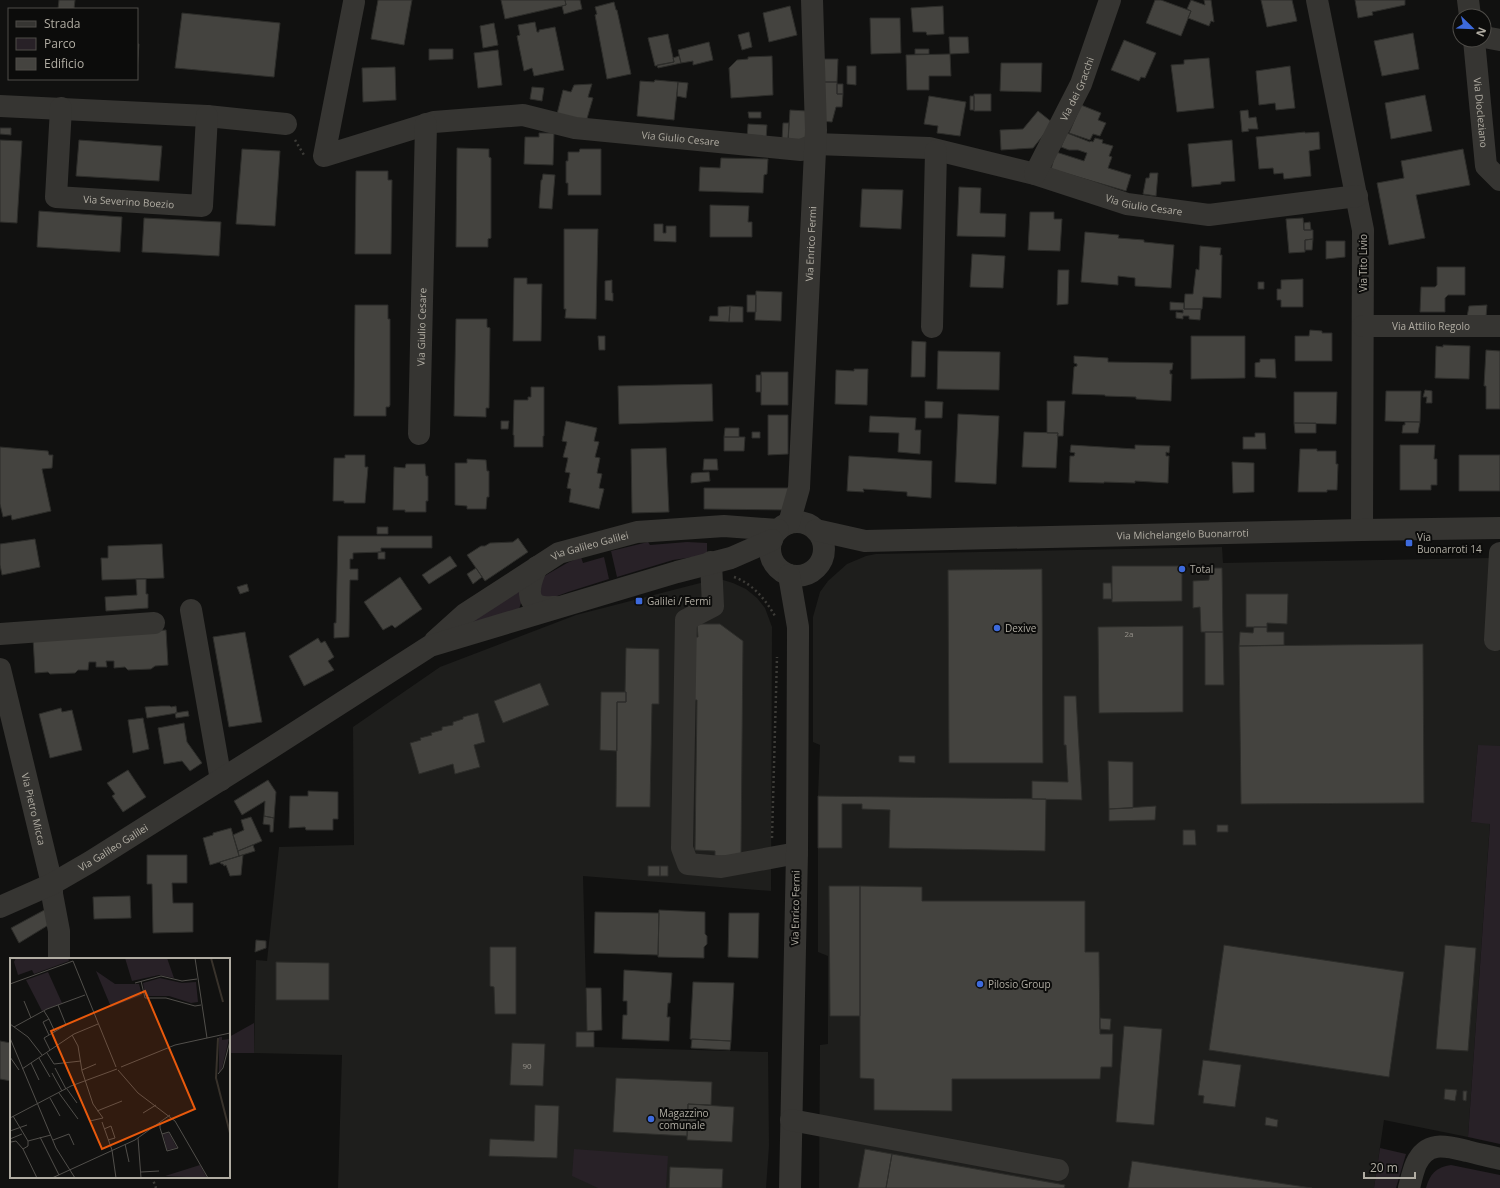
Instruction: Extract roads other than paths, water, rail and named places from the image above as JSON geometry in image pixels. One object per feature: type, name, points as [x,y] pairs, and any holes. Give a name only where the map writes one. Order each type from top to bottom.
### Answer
[{"type":"street","name":"Via Enrico Fermi","points":[[780,531],[799,488],[815,144],[812,0]]},
{"type":"street","name":"Via dei Gracchi","points":[[1035,174],[1081,84],[1110,0]]},
{"type":"street","name":"Via Tito Livio","points":[[1317,0],[1363,230],[1362,530]]},
{"type":"street","name":"Via Giulio Cesare","points":[[354,2],[324,156],[434,122],[523,116],[575,128],[801,150],[815,144],[929,148],[936,151],[1035,174],[1127,204],[1209,215],[1357,196]]},
{"type":"street","name":"Via Diocleziano","points":[[1475,48],[1486,166],[1500,180]]},
{"type":"street","points":[[0,106],[207,116],[286,124]]},
{"type":"street","name":"Via Severino Boezio","points":[[61,108],[56,197],[202,206],[207,116]]},
{"type":"street","name":"Via Giulio Cesare","points":[[418,434],[426,124]]},
{"type":"street","points":[[932,328],[936,151]]},
{"type":"street","name":"Via Attilio Regolo","points":[[1363,326],[1500,326]]},
{"type":"street","name":"Via Enrico Fermi","points":[[799,488],[814,528]]},
{"type":"street","points":[[800,522],[814,528],[824,544],[818,566],[801,576],[783,571],[771,554],[780,531],[800,522]]},
{"type":"street","name":"Via Galileo Galilei","points":[[0,907],[52,884],[221,780],[430,646],[465,614],[559,553],[637,532],[724,526],[780,531]]},
{"type":"street","name":"Via Michelangelo Buonarroti","points":[[814,528],[865,541],[1500,528]]},
{"type":"street","name":"Via Galileo Galilei","points":[[430,646],[721,560],[780,531]]},
{"type":"street","name":"Via Michelangelo Buonarroti","points":[[818,566],[865,541]]},
{"type":"street","points":[[1495,640],[1500,553]]},
{"type":"street","points":[[721,560],[713,606],[686,620],[682,848],[688,864],[721,867],[797,853]]},
{"type":"street","name":"Via Galileo Galilei","points":[[721,560],[783,571]]},
{"type":"street","name":"Via Enrico Fermi","points":[[798,627],[818,566]]},
{"type":"street","points":[[537,567],[532,577],[530,588],[531,598],[536,604],[556,608]]},
{"type":"street","name":"Via Enrico Fermi","points":[[783,571],[798,627],[797,853],[790,1188]]},
{"type":"street","points":[[191,610],[221,780]]},
{"type":"street","points":[[0,634],[154,623]]},
{"type":"street","name":"Via Pietro Micca","points":[[0,669],[8,735],[52,884],[52,894],[59,931],[60,958]]},
{"type":"street","points":[[791,1120],[1058,1170]]},
{"type":"street","points":[[1409,1188],[1416,1164],[1428,1149],[1445,1146],[1500,1159]]},
{"type":"place","name":"Via Buonarroti 14","points":[[1409,543]]},
{"type":"place","name":"Total","points":[[1182,569]]},
{"type":"place","name":"Galilei / Fermi","points":[[639,601]]},
{"type":"place","name":"Dexive","points":[[997,628]]},
{"type":"place","name":"Pilosio Group","points":[[980,984]]},
{"type":"place","name":"Magazzino comunale","points":[[651,1119]]}]
